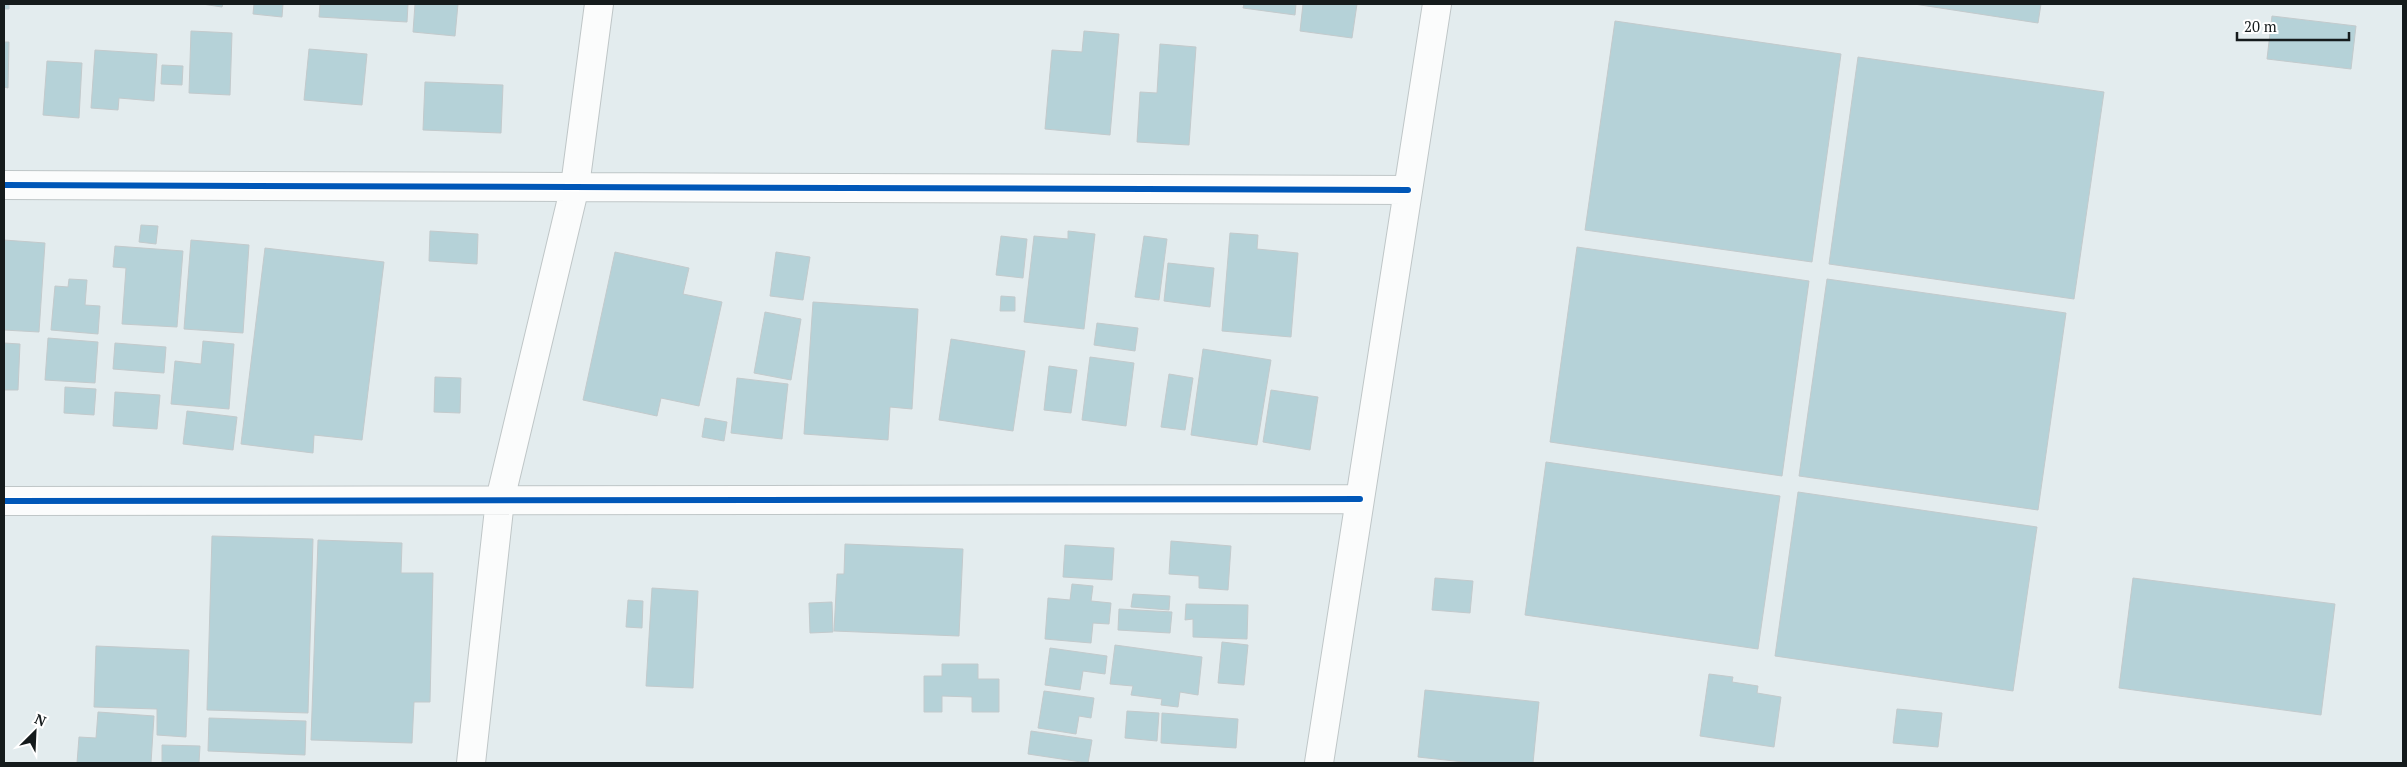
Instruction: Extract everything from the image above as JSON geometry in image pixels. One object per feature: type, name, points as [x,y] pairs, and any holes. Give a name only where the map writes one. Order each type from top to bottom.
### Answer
[{"type":"street","points":[[471,763],[500,500],[575,186],[599,4]]},
{"type":"street","points":[[1319,763],[1437,4]]},
{"type":"street","points":[[4,185],[1408,190]]},
{"type":"street","points":[[4,501],[1360,498]]},
{"type":"building","points":[[4,4],[9,4],[9,9],[4,9]]},
{"type":"building","points":[[202,4],[223,4],[222,7]]},
{"type":"building","points":[[254,4],[283,4],[282,17],[253,14]]},
{"type":"building","points":[[320,4],[408,4],[407,22],[319,17]]},
{"type":"building","points":[[415,4],[458,4],[455,36],[413,32]]},
{"type":"building","points":[[1244,4],[1296,4],[1295,15],[1243,8]]},
{"type":"building","points":[[1303,4],[1357,4],[1352,38],[1300,31]]},
{"type":"building","points":[[1914,4],[2041,4],[2038,23]]},
{"type":"building","points":[[2272,16],[2356,26],[2351,69],[2267,59]]},
{"type":"building","points":[[1615,21],[1841,54],[1812,262],[1585,230]]},
{"type":"building","points":[[191,31],[232,33],[230,95],[189,93]]},
{"type":"building","points":[[1084,31],[1119,34],[1110,135],[1045,129],[1052,50],[1082,52]]},
{"type":"building","points":[[4,42],[9,42],[8,88],[4,87]]},
{"type":"building","points":[[1160,44],[1196,47],[1189,145],[1137,142],[1140,92],[1157,93]]},
{"type":"building","points":[[309,49],[367,54],[362,105],[304,100]]},
{"type":"building","points":[[95,50],[157,54],[154,101],[119,98],[118,110],[91,108]]},
{"type":"building","points":[[1858,57],[2104,92],[2074,299],[1829,264]]},
{"type":"building","points":[[47,61],[82,63],[79,118],[43,115]]},
{"type":"building","points":[[162,65],[183,66],[182,85],[161,84]]},
{"type":"building","points":[[425,82],[503,85],[501,133],[423,130]]},
{"type":"building","points":[[141,225],[158,226],[156,244],[139,242]]},
{"type":"building","points":[[430,231],[478,234],[477,264],[429,261]]},
{"type":"building","points":[[1068,231],[1095,234],[1084,329],[1024,322],[1034,236],[1068,239]]},
{"type":"building","points":[[1230,233],[1258,235],[1257,249],[1298,253],[1291,337],[1222,331]]},
{"type":"building","points":[[1001,236],[1027,239],[1023,278],[996,275]]},
{"type":"building","points":[[1144,236],[1167,239],[1159,300],[1135,297]]},
{"type":"building","points":[[4,240],[45,243],[39,332],[4,330]]},
{"type":"building","points":[[191,240],[249,245],[243,333],[184,329]]},
{"type":"building","points":[[115,246],[183,251],[177,327],[122,324],[126,268],[113,267]]},
{"type":"building","points":[[1577,247],[1809,281],[1782,476],[1550,442]]},
{"type":"building","points":[[265,248],[384,262],[362,440],[314,435],[313,453],[241,444]]},
{"type":"building","points":[[615,252],[689,268],[683,294],[722,302],[699,406],[661,398],[657,416],[583,400]]},
{"type":"building","points":[[776,252],[810,257],[803,300],[770,296]]},
{"type":"building","points":[[1168,263],[1214,268],[1210,307],[1164,301]]},
{"type":"building","points":[[69,279],[87,280],[85,305],[100,306],[98,334],[51,330],[55,286],[68,287]]},
{"type":"building","points":[[1827,279],[2066,313],[2038,510],[1799,476]]},
{"type":"building","points":[[1001,296],[1015,297],[1015,311],[1000,311]]},
{"type":"building","points":[[813,302],[918,309],[912,409],[890,407],[888,440],[804,434]]},
{"type":"building","points":[[765,312],[801,319],[791,380],[754,373]]},
{"type":"building","points":[[1097,323],[1138,328],[1135,351],[1094,345]]},
{"type":"building","points":[[48,338],[98,342],[95,383],[45,380]]},
{"type":"building","points":[[951,339],[1025,351],[1013,431],[939,420]]},
{"type":"building","points":[[203,341],[234,344],[229,409],[171,404],[175,361],[201,364]]},
{"type":"building","points":[[4,343],[20,344],[18,390],[4,390]]},
{"type":"building","points":[[115,343],[166,347],[164,373],[113,369]]},
{"type":"building","points":[[1203,349],[1271,360],[1257,445],[1191,435]]},
{"type":"building","points":[[1090,357],[1134,363],[1126,426],[1082,420]]},
{"type":"building","points":[[1049,366],[1077,370],[1071,413],[1044,410]]},
{"type":"building","points":[[1169,374],[1193,378],[1185,430],[1161,427]]},
{"type":"building","points":[[435,377],[461,378],[460,413],[434,412]]},
{"type":"building","points":[[737,378],[788,384],[782,439],[731,433]]},
{"type":"building","points":[[65,387],[96,389],[94,415],[64,413]]},
{"type":"building","points":[[1271,390],[1318,397],[1310,450],[1263,442]]},
{"type":"building","points":[[115,392],[160,395],[157,429],[113,426]]},
{"type":"building","points":[[187,411],[237,417],[233,450],[183,444]]},
{"type":"building","points":[[705,418],[727,422],[724,441],[702,437]]},
{"type":"building","points":[[1546,462],[1780,496],[1758,649],[1525,615]]},
{"type":"building","points":[[1798,492],[2037,527],[2013,691],[1775,656]]},
{"type":"building","points":[[212,536],[313,539],[308,713],[207,710]]},
{"type":"building","points":[[318,540],[402,543],[401,573],[433,573],[430,702],[414,702],[412,743],[311,740]]},
{"type":"building","points":[[1171,541],[1231,546],[1228,590],[1199,588],[1199,576],[1169,574]]},
{"type":"building","points":[[845,544],[963,549],[959,636],[834,631],[837,574],[844,574]]},
{"type":"building","points":[[1065,545],[1114,548],[1112,580],[1063,577]]},
{"type":"building","points":[[1435,578],[1473,581],[1470,613],[1432,610]]},
{"type":"building","points":[[2133,578],[2335,604],[2321,715],[2119,688]]},
{"type":"building","points":[[1072,584],[1093,586],[1091,601],[1111,603],[1109,624],[1093,623],[1091,643],[1045,639],[1048,598],[1070,600]]},
{"type":"building","points":[[652,588],[698,591],[693,688],[646,686]]},
{"type":"building","points":[[1133,594],[1170,596],[1169,610],[1131,607]]},
{"type":"building","points":[[628,600],[643,601],[642,628],[626,627]]},
{"type":"building","points":[[832,602],[833,632],[810,633],[809,603]]},
{"type":"building","points":[[1186,604],[1248,605],[1247,639],[1193,637],[1193,619],[1185,620]]},
{"type":"building","points":[[1119,609],[1172,612],[1170,633],[1118,630]]},
{"type":"building","points":[[1222,642],[1248,645],[1244,685],[1218,683]]},
{"type":"building","points":[[1115,645],[1202,657],[1198,695],[1180,692],[1178,707],[1161,705],[1162,699],[1131,695],[1133,686],[1110,684]]},
{"type":"building","points":[[96,646],[189,650],[186,737],[157,735],[157,709],[94,707]]},
{"type":"building","points":[[1050,648],[1107,656],[1105,674],[1083,671],[1080,690],[1045,685]]},
{"type":"building","points":[[942,664],[978,664],[978,679],[999,679],[999,712],[972,712],[972,697],[942,696],[942,712],[924,712],[924,676],[942,676]]},
{"type":"building","points":[[1709,674],[1733,677],[1732,682],[1758,686],[1757,693],[1781,697],[1774,747],[1700,736]]},
{"type":"building","points":[[1425,690],[1539,702],[1533,763],[1473,763],[1418,757]]},
{"type":"building","points":[[1044,691],[1094,698],[1091,718],[1079,716],[1076,734],[1038,728]]},
{"type":"building","points":[[1897,709],[1942,713],[1938,747],[1893,743]]},
{"type":"building","points":[[1127,711],[1159,713],[1157,741],[1125,738]]},
{"type":"building","points":[[98,712],[154,716],[151,763],[77,763],[79,737],[96,738]]},
{"type":"building","points":[[1162,713],[1238,719],[1236,748],[1161,743]]},
{"type":"building","points":[[209,718],[306,721],[305,755],[208,751]]},
{"type":"building","points":[[1031,731],[1092,740],[1088,763],[1028,754]]},
{"type":"building","points":[[162,745],[200,746],[199,763],[162,763]]},
{"type":"cycle path","points":[[4,185],[1408,190]]},
{"type":"cycle path","points":[[4,501],[1360,499]]}]
